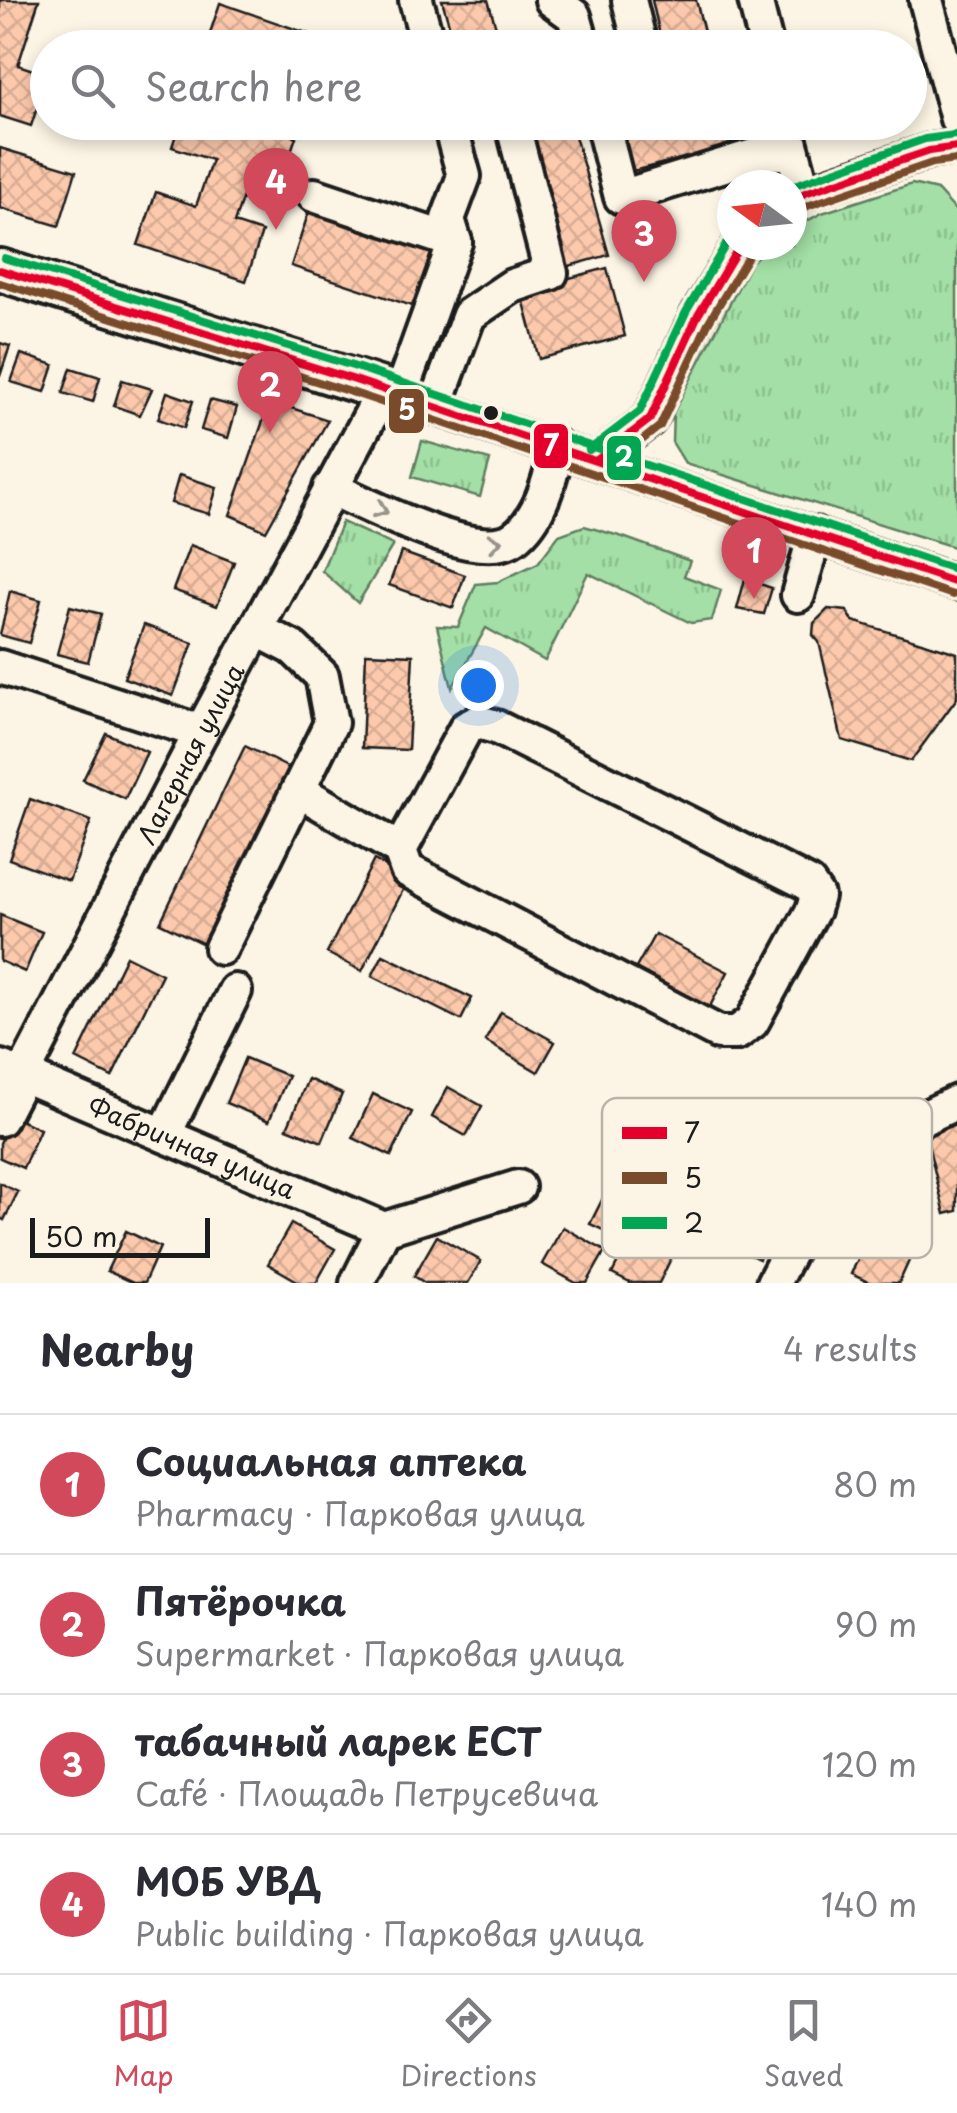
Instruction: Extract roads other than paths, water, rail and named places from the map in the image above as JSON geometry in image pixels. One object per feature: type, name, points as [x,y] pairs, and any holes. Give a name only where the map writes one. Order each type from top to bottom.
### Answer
[{"type":"main road","points":[[0,270],[392,392]]},
{"type":"street","points":[[416,0],[424,30]]},
{"type":"street","points":[[552,0],[574,16],[578,30]]},
{"type":"street","points":[[629,0],[637,30]]},
{"type":"street","points":[[756,0],[763,30]]},
{"type":"street","points":[[926,0],[957,118]]},
{"type":"street","name":"Лагерная улица","points":[[0,1119],[11,1071],[200,732],[330,488],[392,392],[455,242],[448,219],[464,176],[454,140]]},
{"type":"street","points":[[435,407],[469,316],[512,286],[551,273],[517,140]]},
{"type":"street","points":[[607,140],[622,196],[764,153],[786,140]]},
{"type":"street","points":[[789,140],[794,170]]},
{"type":"street","points":[[807,194],[929,151],[957,147]]},
{"type":"street","points":[[314,194],[455,242]]},
{"type":"street","points":[[596,460],[650,419],[697,316],[731,260]]},
{"type":"street","points":[[392,392],[957,583]]},
{"type":"street","points":[[650,419],[662,482]]},
{"type":"street","points":[[330,488],[433,532],[471,544],[496,545],[513,539],[527,524],[540,502],[558,447]]},
{"type":"street","points":[[798,596],[815,534]]},
{"type":"street","points":[[220,948],[331,723],[322,676],[293,648],[256,629]]},
{"type":"street","points":[[0,668],[200,732]]},
{"type":"street","points":[[298,790],[400,850],[407,870],[719,1033],[737,1033],[752,1022],[817,896],[809,884],[496,727],[478,722],[466,728],[400,850]]},
{"type":"street","points":[[164,1135],[235,991]]},
{"type":"street","name":"Фабричная улица","points":[[11,1071],[384,1229]]},
{"type":"street","points":[[932,1114],[957,1102]]},
{"type":"street","points":[[357,1283],[384,1229],[518,1188]]},
{"type":"street","points":[[773,1283],[786,1258]]},
{"type":"place","name":"МОБ УВД","points":[[276,230]]},
{"type":"place","name":"табачный ларек ЕСТ","points":[[644,282]]},
{"type":"place","name":"Пятёрочка","points":[[270,433]]},
{"type":"place","name":"Социальная аптека","points":[[754,599]]}]
